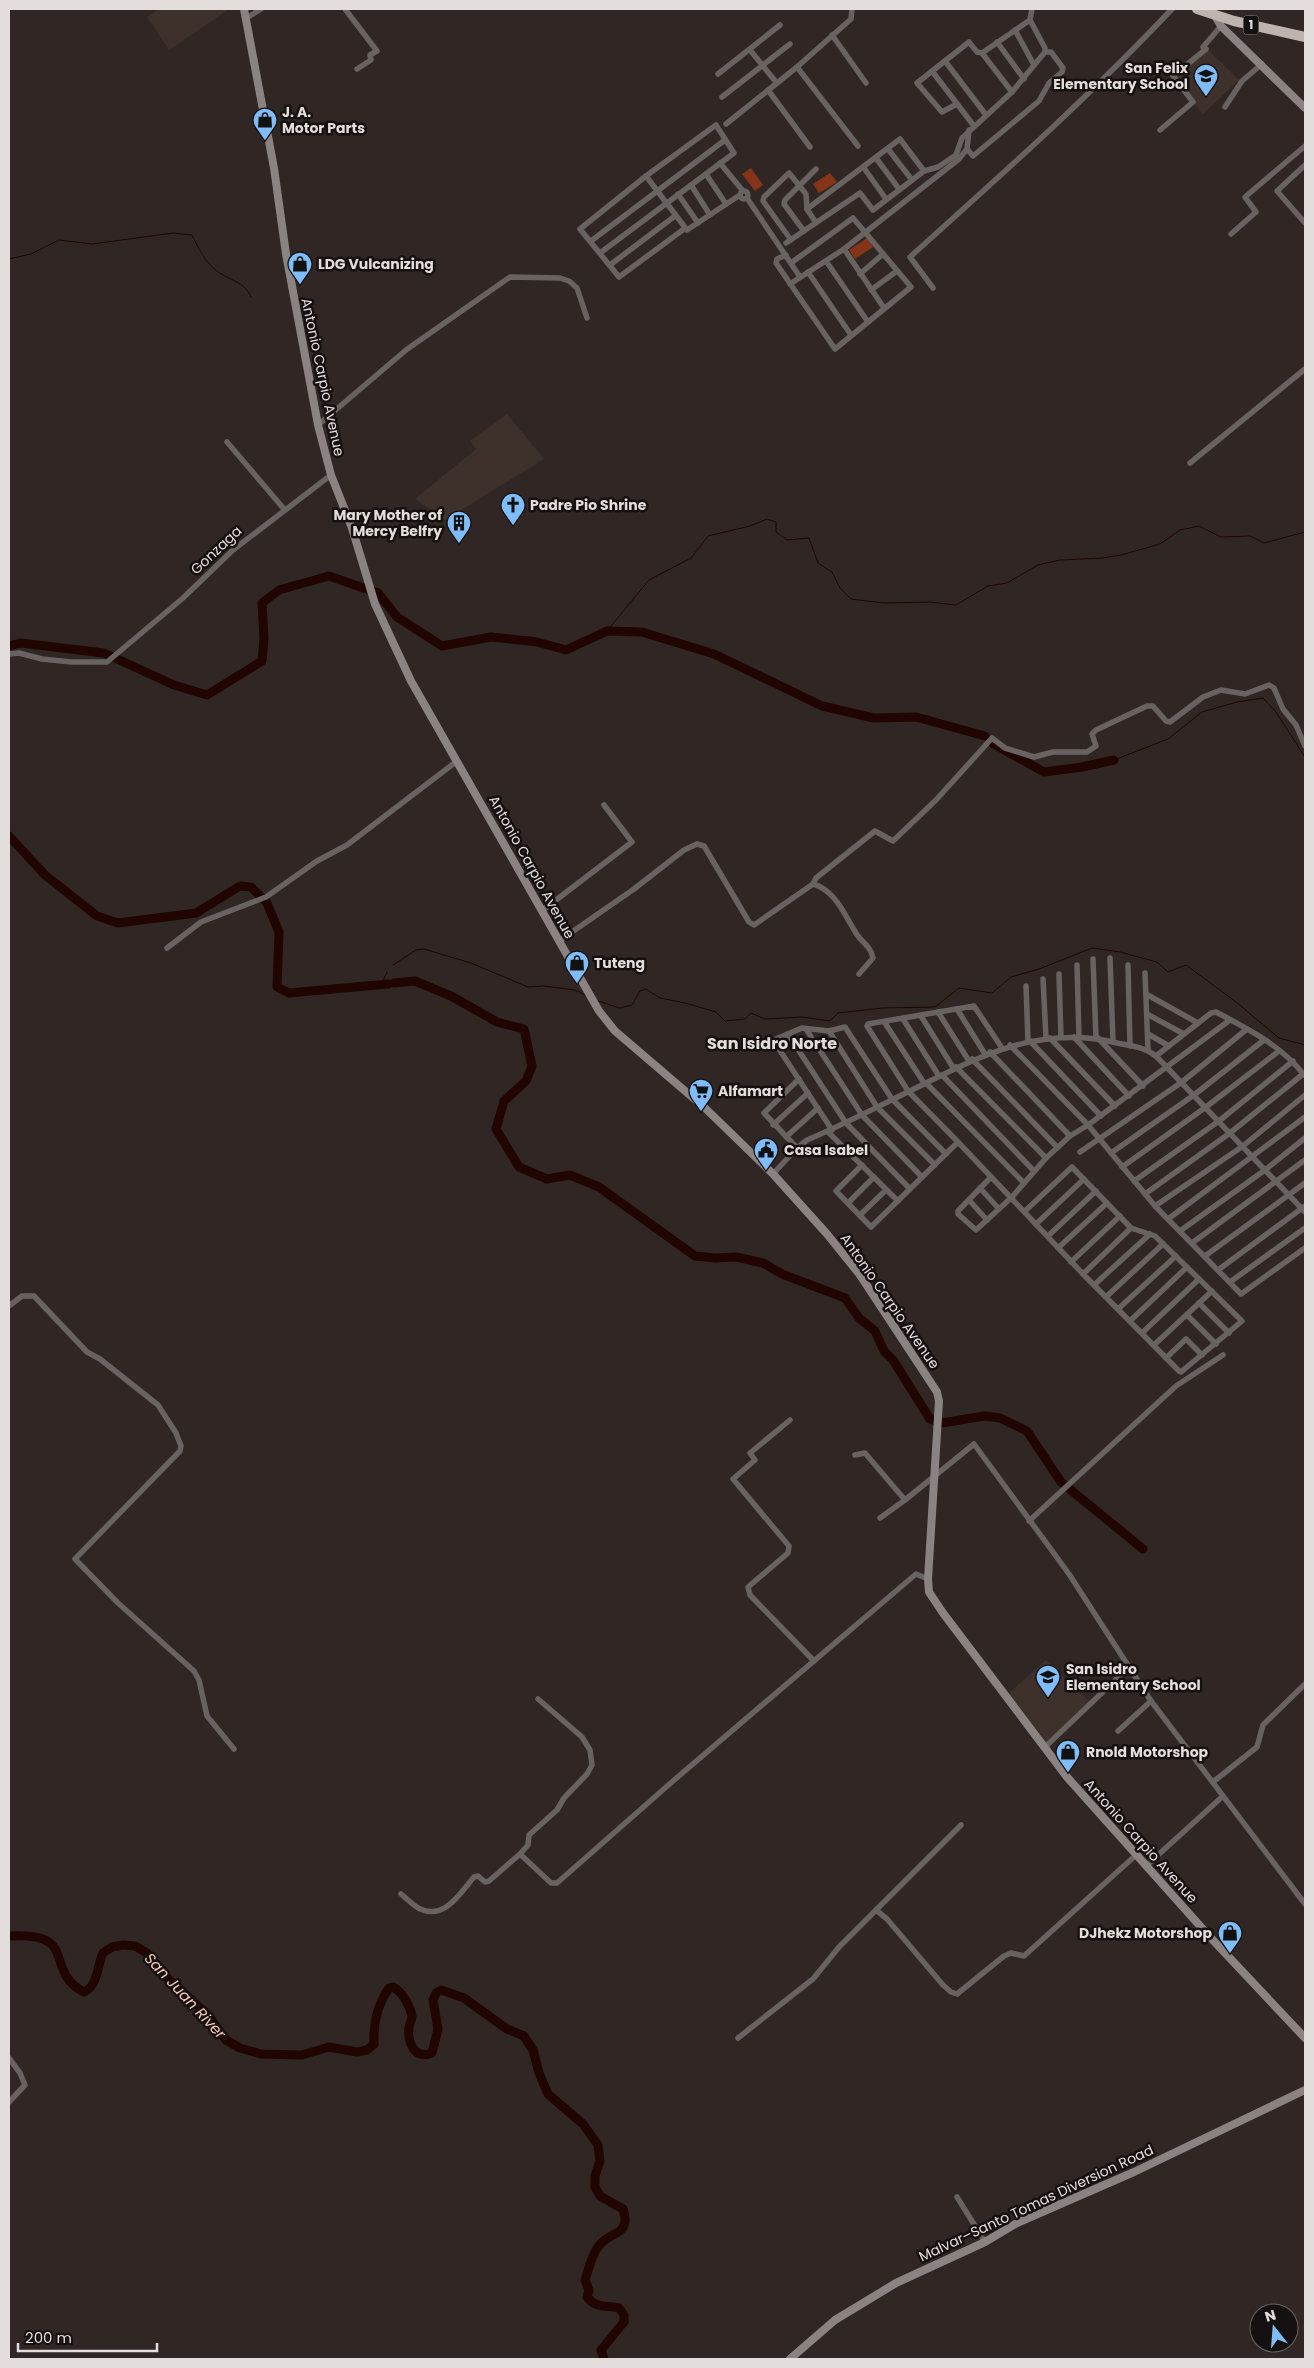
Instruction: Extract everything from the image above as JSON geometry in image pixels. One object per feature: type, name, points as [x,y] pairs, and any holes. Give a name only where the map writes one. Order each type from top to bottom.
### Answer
[{"type":"highway","name":"1","points":[[1197,9],[1305,37]]},
{"type":"street","name":"Antonio Carpio Avenue","points":[[244,9],[274,168],[286,254],[318,425],[331,475],[376,604],[411,681],[599,1011],[615,1032],[705,1108],[773,1174],[827,1234],[860,1275],[937,1392],[939,1401],[928,1578],[929,1592],[1067,1777],[1146,1866],[1305,2038]]},
{"type":"street","points":[[245,19],[261,9]]},
{"type":"street","points":[[345,9],[377,51],[370,55],[371,60],[358,69]]},
{"type":"street","points":[[726,124],[797,67],[851,19],[852,9]]},
{"type":"street","points":[[816,223],[807,209],[806,194],[789,173],[764,197],[763,201],[788,241],[816,223],[860,193],[873,210],[924,171],[938,167],[956,155],[962,138],[1012,92],[1044,52],[1045,48],[1030,20],[1032,9]]},
{"type":"street","points":[[933,288],[910,257],[1108,76],[1172,9]]},
{"type":"street","points":[[1214,14],[1221,26],[1305,108]]},
{"type":"street","points":[[982,53],[1030,20]]},
{"type":"street","points":[[718,74],[780,25]]},
{"type":"street","points":[[1160,130],[1193,102],[1173,76],[1206,50],[1203,47],[1221,26]]},
{"type":"street","points":[[1015,30],[1034,65]]},
{"type":"street","points":[[832,35],[866,82]]},
{"type":"street","points":[[957,104],[942,112],[917,83],[968,42],[977,52],[982,53],[1012,92]]},
{"type":"street","points":[[997,42],[1024,79]]},
{"type":"street","points":[[722,98],[790,44]]},
{"type":"street","points":[[750,50],[776,82]]},
{"type":"street","points":[[967,149],[973,156],[1040,101],[1050,84],[1062,72],[1063,68],[1051,52],[1044,52]]},
{"type":"street","points":[[945,61],[986,115]]},
{"type":"street","points":[[1226,107],[1242,81],[1262,64]]},
{"type":"street","points":[[797,67],[858,146]]},
{"type":"street","points":[[790,284],[865,233],[960,159],[967,149],[971,128],[957,104],[932,71]]},
{"type":"street","points":[[768,90],[810,147]]},
{"type":"street","points":[[600,254],[734,153],[716,125],[646,176],[580,228],[600,254],[619,277],[684,228]]},
{"type":"street","points":[[807,209],[864,168],[900,139],[924,171]]},
{"type":"street","points":[[591,241],[656,190],[725,140]]},
{"type":"street","points":[[1231,234],[1256,212],[1245,197],[1305,146]]},
{"type":"street","points":[[888,149],[912,180]]},
{"type":"street","points":[[876,158],[899,189]]},
{"type":"street","points":[[720,163],[786,254],[800,278]]},
{"type":"street","points":[[1305,165],[1276,191],[1305,223]]},
{"type":"street","points":[[864,168],[886,199]]},
{"type":"street","points":[[804,231],[784,204],[798,184],[816,169]]},
{"type":"street","points":[[706,174],[726,204]]},
{"type":"street","points":[[646,176],[687,230],[743,195]]},
{"type":"street","points":[[691,185],[710,215]]},
{"type":"street","points":[[678,194],[698,223]]},
{"type":"street","points":[[610,265],[675,216]]},
{"type":"street","points":[[786,254],[777,259],[776,263],[835,349],[911,287],[853,218],[791,263]]},
{"type":"street","points":[[844,248],[884,308]]},
{"type":"street","points":[[860,274],[883,254]]},
{"type":"street","points":[[826,261],[868,322]]},
{"type":"street","points":[[871,290],[897,271]]},
{"type":"street","points":[[808,272],[851,335]]},
{"type":"street","points":[[318,425],[406,350],[510,276],[560,278],[569,281],[577,288],[587,318]]},
{"type":"street","points":[[1190,463],[1305,369]]},
{"type":"street","points":[[227,442],[284,509]]},
{"type":"street","name":"Gonzaga","points":[[9,654],[19,653],[42,659],[86,663],[99,663],[110,659],[184,598],[226,556],[284,509],[331,475]]},
{"type":"street","points":[[559,941],[634,889],[684,850],[696,844],[704,846],[749,922],[754,925],[813,884],[816,878],[875,831],[893,841],[936,800],[992,738],[1005,748],[1034,756],[1053,752],[1087,752],[1096,746],[1092,734],[1096,730],[1147,706],[1153,706],[1166,721],[1170,722],[1203,697],[1222,690],[1245,694],[1269,685],[1274,688],[1283,709],[1296,726],[1305,746]]},
{"type":"street","points":[[167,948],[201,922],[266,897],[317,861],[347,844],[457,761]]},
{"type":"street","points":[[543,910],[632,842],[604,804]]},
{"type":"street","points":[[813,884],[823,887],[838,902],[859,937],[871,950],[873,958],[858,974]]},
{"type":"street","points":[[1110,958],[1113,1042]]},
{"type":"street","points":[[1093,959],[1097,1038],[1143,1086]]},
{"type":"street","points":[[1076,965],[1076,1037],[1128,1096]]},
{"type":"street","points":[[1128,965],[1130,1046]]},
{"type":"street","points":[[1145,973],[1148,1050]]},
{"type":"street","points":[[1059,974],[1062,1037]]},
{"type":"street","points":[[1043,979],[1048,1038],[1115,1106]]},
{"type":"street","points":[[1026,986],[1029,1041],[1101,1116]]},
{"type":"street","points":[[1146,994],[1198,1023]]},
{"type":"street","points":[[1002,1048],[977,1007],[938,1012],[885,1023],[868,1024],[867,1026],[908,1091],[1012,1197],[1024,1211],[1071,1262],[1181,1372],[1242,1321],[1164,1244],[1150,1234],[1131,1228],[1072,1167],[1024,1211]]},
{"type":"street","points":[[958,1009],[988,1053],[1070,1136]]},
{"type":"street","points":[[938,1012],[971,1060],[1057,1147]]},
{"type":"street","points":[[1145,1194],[1230,1133],[1304,1075],[1293,1061],[1247,1028],[1213,1012],[1156,1056]]},
{"type":"street","points":[[1147,1014],[1184,1034]]},
{"type":"street","points":[[921,1016],[955,1068],[1046,1158]]},
{"type":"street","points":[[903,1019],[940,1075],[1034,1171]]},
{"type":"street","points":[[991,1177],[958,1211],[958,1214],[976,1230],[1012,1197],[1046,1158],[1070,1136],[1168,1068],[1230,1020]]},
{"type":"street","points":[[885,1023],[925,1083],[1024,1183]]},
{"type":"street","points":[[898,1202],[830,1130],[818,1108],[775,1043],[776,1039],[806,1029],[829,1031],[847,1028],[892,1099],[946,1154]]},
{"type":"street","points":[[1080,1152],[1182,1082],[1247,1028]]},
{"type":"street","points":[[806,1029],[862,1114],[922,1178]]},
{"type":"street","points":[[829,1031],[877,1107],[935,1165]]},
{"type":"street","points":[[788,1034],[846,1123],[910,1189]]},
{"type":"street","points":[[1148,1034],[1170,1046]]},
{"type":"street","points":[[773,1174],[797,1148],[808,1140],[971,1060],[1010,1045],[1029,1041],[1062,1037],[1097,1038],[1148,1050],[1156,1056],[1304,1209],[1218,1270]]},
{"type":"street","points":[[1111,1153],[1194,1095],[1264,1040]]},
{"type":"street","points":[[1010,1045],[1088,1125],[1155,1206],[1243,1294],[1305,1248]]},
{"type":"street","points":[[1122,1167],[1206,1107],[1279,1051]]},
{"type":"street","points":[[1134,1181],[1219,1121],[1293,1061]]},
{"type":"street","points":[[797,1148],[765,1116],[766,1110],[799,1079]]},
{"type":"street","points":[[774,1125],[808,1093]]},
{"type":"street","points":[[1155,1206],[1242,1146],[1305,1095]]},
{"type":"street","points":[[786,1137],[818,1108]]},
{"type":"street","points":[[1168,1219],[1305,1117]]},
{"type":"street","points":[[1180,1231],[1265,1170],[1305,1138]]},
{"type":"street","points":[[862,1165],[836,1191],[871,1227],[958,1142]]},
{"type":"street","points":[[1192,1243],[1305,1160]]},
{"type":"street","points":[[848,1203],[874,1177]]},
{"type":"street","points":[[1036,1224],[1084,1179]]},
{"type":"street","points":[[1205,1256],[1290,1196],[1305,1183]]},
{"type":"street","points":[[980,1188],[1000,1209]]},
{"type":"street","points":[[860,1215],[886,1190]]},
{"type":"street","points":[[1048,1236],[1096,1191]]},
{"type":"street","points":[[969,1200],[987,1220]]},
{"type":"street","points":[[1058,1248],[1107,1203]]},
{"type":"street","points":[[1071,1262],[1120,1216]]},
{"type":"street","points":[[1083,1274],[1131,1228]]},
{"type":"street","points":[[1230,1282],[1305,1228]]},
{"type":"street","points":[[1094,1285],[1150,1234]]},
{"type":"street","points":[[1106,1297],[1164,1244]]},
{"type":"street","points":[[1118,1309],[1176,1256]]},
{"type":"street","points":[[1130,1321],[1187,1268]]},
{"type":"street","points":[[1142,1333],[1200,1280]]},
{"type":"street","points":[[1154,1345],[1212,1292]]},
{"type":"street","points":[[9,1306],[22,1296],[34,1296],[87,1352],[100,1359],[149,1396],[158,1405],[176,1434],[181,1446],[180,1452],[75,1559],[118,1603],[194,1671],[199,1680],[207,1716],[234,1749]]},
{"type":"street","points":[[1199,1303],[1229,1333]]},
{"type":"street","points":[[1187,1315],[1216,1344]]},
{"type":"street","points":[[1166,1358],[1186,1339],[1202,1355]]},
{"type":"street","points":[[1029,1521],[1176,1386],[1223,1355]]},
{"type":"street","points":[[790,1420],[750,1453],[755,1460],[733,1479],[788,1546],[788,1553],[748,1587],[750,1594],[814,1661]]},
{"type":"street","points":[[880,1518],[974,1444],[1069,1574],[1151,1701],[1305,1904]]},
{"type":"street","points":[[855,1455],[865,1453],[905,1500]]},
{"type":"street","points":[[520,1854],[551,1883],[558,1883],[916,1574],[928,1578]]},
{"type":"street","points":[[1044,1748],[1128,1668]]},
{"type":"street","points":[[1213,1782],[1256,1747],[1263,1725],[1305,1684]]},
{"type":"street","points":[[401,1894],[420,1909],[440,1911],[447,1908],[474,1877],[478,1876],[486,1882],[489,1881],[520,1854],[528,1845],[529,1835],[557,1810],[564,1798],[587,1774],[592,1765],[590,1750],[582,1737],[538,1699]]},
{"type":"street","points":[[1118,1731],[1151,1701]]},
{"type":"street","points":[[1146,1866],[1223,1796]]},
{"type":"street","points":[[738,2038],[813,1979],[839,1947],[961,1825]]},
{"type":"street","points":[[876,1910],[887,1918],[943,1985],[951,1992],[957,1994],[1004,1956],[1011,1953],[1024,1956],[1136,1855]]},
{"type":"street","points":[[9,2058],[20,2073],[25,2085],[9,2102]]},
{"type":"street","name":"Malvar–Santo Tomas Diversion Road","points":[[790,2359],[835,2320],[896,2282],[985,2242],[1018,2223],[1134,2172],[1305,2090]]},
{"type":"street","points":[[957,2197],[985,2242]]},
{"type":"shaded area","points":[[159,9],[229,9],[169,50],[147,17]]},
{"type":"shaded area","name":"San Felix Elementary School","points":[[1207,49],[1239,80],[1203,114],[1173,76]]},
{"type":"shaded area","points":[[751,168],[763,185],[755,191],[742,174]]},
{"type":"shaded area","points":[[830,173],[837,182],[819,193],[813,184]]},
{"type":"shaded area","points":[[867,238],[873,247],[855,259],[849,250]]},
{"type":"shaded area","points":[[507,414],[544,459],[445,520],[415,499],[476,449],[470,441]]},
{"type":"shaded area","name":"San Isidro Elementary School","points":[[1046,1660],[1090,1702],[1045,1744],[1008,1694]]},
{"type":"waterway","points":[[9,259],[31,254],[59,240],[92,244],[173,233],[192,235],[205,259],[221,274],[245,288],[251,297]]},
{"type":"waterway","points":[[607,631],[649,580],[691,558],[708,536],[750,526],[767,519],[776,522],[776,532],[787,540],[809,538],[818,563],[832,572],[840,588],[851,599],[884,603],[929,602],[956,605],[988,586],[1007,583],[1038,565],[1060,560],[1103,558],[1121,555],[1160,544],[1180,530],[1199,526],[1221,537],[1250,536],[1264,543],[1305,532]]},
{"type":"waterway","points":[[9,646],[21,643],[104,653],[174,685],[207,695],[262,661],[264,639],[262,603],[279,590],[329,576],[378,593],[397,617],[442,646],[491,637],[537,642],[566,650],[607,631],[642,632],[714,654],[822,706],[874,718],[916,717],[985,736]]},
{"type":"waterway","points":[[1114,760],[1168,739],[1202,712],[1237,702],[1263,698],[1276,712],[1305,757]]},
{"type":"waterway","points":[[992,743],[1044,772],[1114,760]]},
{"type":"waterway","points":[[9,836],[45,875],[97,916],[118,923],[196,913],[240,886],[251,887],[267,903],[279,932],[277,987],[289,993],[388,984]]},
{"type":"waterway","points":[[598,1001],[620,1008],[632,1005],[640,991],[646,989],[660,998],[716,1012],[725,1021],[745,1019],[751,1013],[765,1019],[802,1017],[830,1021],[838,1013],[882,1008],[935,1007],[959,988],[992,993],[1011,977],[1039,969],[1092,948],[1120,952],[1157,962],[1168,972],[1186,965],[1236,1002],[1279,1038],[1305,1045]]},
{"type":"waterway","points":[[393,965],[416,950],[424,949],[471,963],[528,987],[544,986],[575,990],[587,996]]},
{"type":"waterway","points":[[381,986],[387,972]]},
{"type":"waterway","points":[[394,983],[415,981],[451,996],[497,1022],[524,1029],[532,1066],[526,1081],[504,1101],[496,1129],[519,1167],[547,1179],[570,1175],[599,1187],[695,1256],[715,1258],[736,1257],[763,1263],[782,1274],[845,1298],[859,1318],[875,1331],[884,1351],[893,1360],[930,1419],[942,1423],[984,1416],[1000,1418],[1027,1431],[1061,1482],[1143,1549]]},
{"type":"waterway","name":"San Juan River","points":[[9,1936],[31,1936],[45,1940],[53,1946],[65,1973],[72,1983],[84,1992],[89,1989],[95,1980],[103,1953],[112,1947],[123,1945],[135,1946],[147,1953],[165,1976],[208,2015],[226,2040],[240,2048],[261,2054],[302,2055],[329,2047],[357,2052],[367,2050],[374,2044],[375,2022],[381,2001],[389,1988],[393,1987],[402,1995],[409,2008],[412,2016],[409,2027],[409,2039],[413,2049],[421,2054],[432,2053],[438,2029],[433,2000],[436,1993],[441,1990],[464,1998],[507,2029],[524,2036],[533,2050],[539,2073],[548,2094],[583,2124],[598,2145],[600,2161],[595,2176],[595,2187],[600,2196],[623,2209],[625,2218],[622,2229],[598,2247],[592,2258],[585,2280],[589,2290],[587,2297],[591,2301],[598,2305],[619,2308],[624,2315],[624,2322],[601,2350],[604,2359]]},
{"type":"place","name":"San Felix Elementary School","points":[[1206,97]]},
{"type":"place","name":"J. A. Motor Parts","points":[[265,141]]},
{"type":"place","name":"LDG Vulcanizing","points":[[300,285]]},
{"type":"place","name":"Padre Pio Shrine","points":[[513,526]]},
{"type":"place","name":"Mary Mother of Mercy Belfry","points":[[459,544]]},
{"type":"place","name":"Tuteng","points":[[577,984]]},
{"type":"place","name":"Alfamart","points":[[701,1112]]},
{"type":"place","name":"Casa Isabel","points":[[766,1171]]},
{"type":"place","name":"San Isidro Elementary School","points":[[1048,1698]]},
{"type":"place","name":"Rnold Motorshop","points":[[1068,1773]]},
{"type":"place","name":"DJhekz Motorshop","points":[[1230,1954]]},
{"type":"district","name":"San Isidro Norte","points":[[772,1043]]}]
